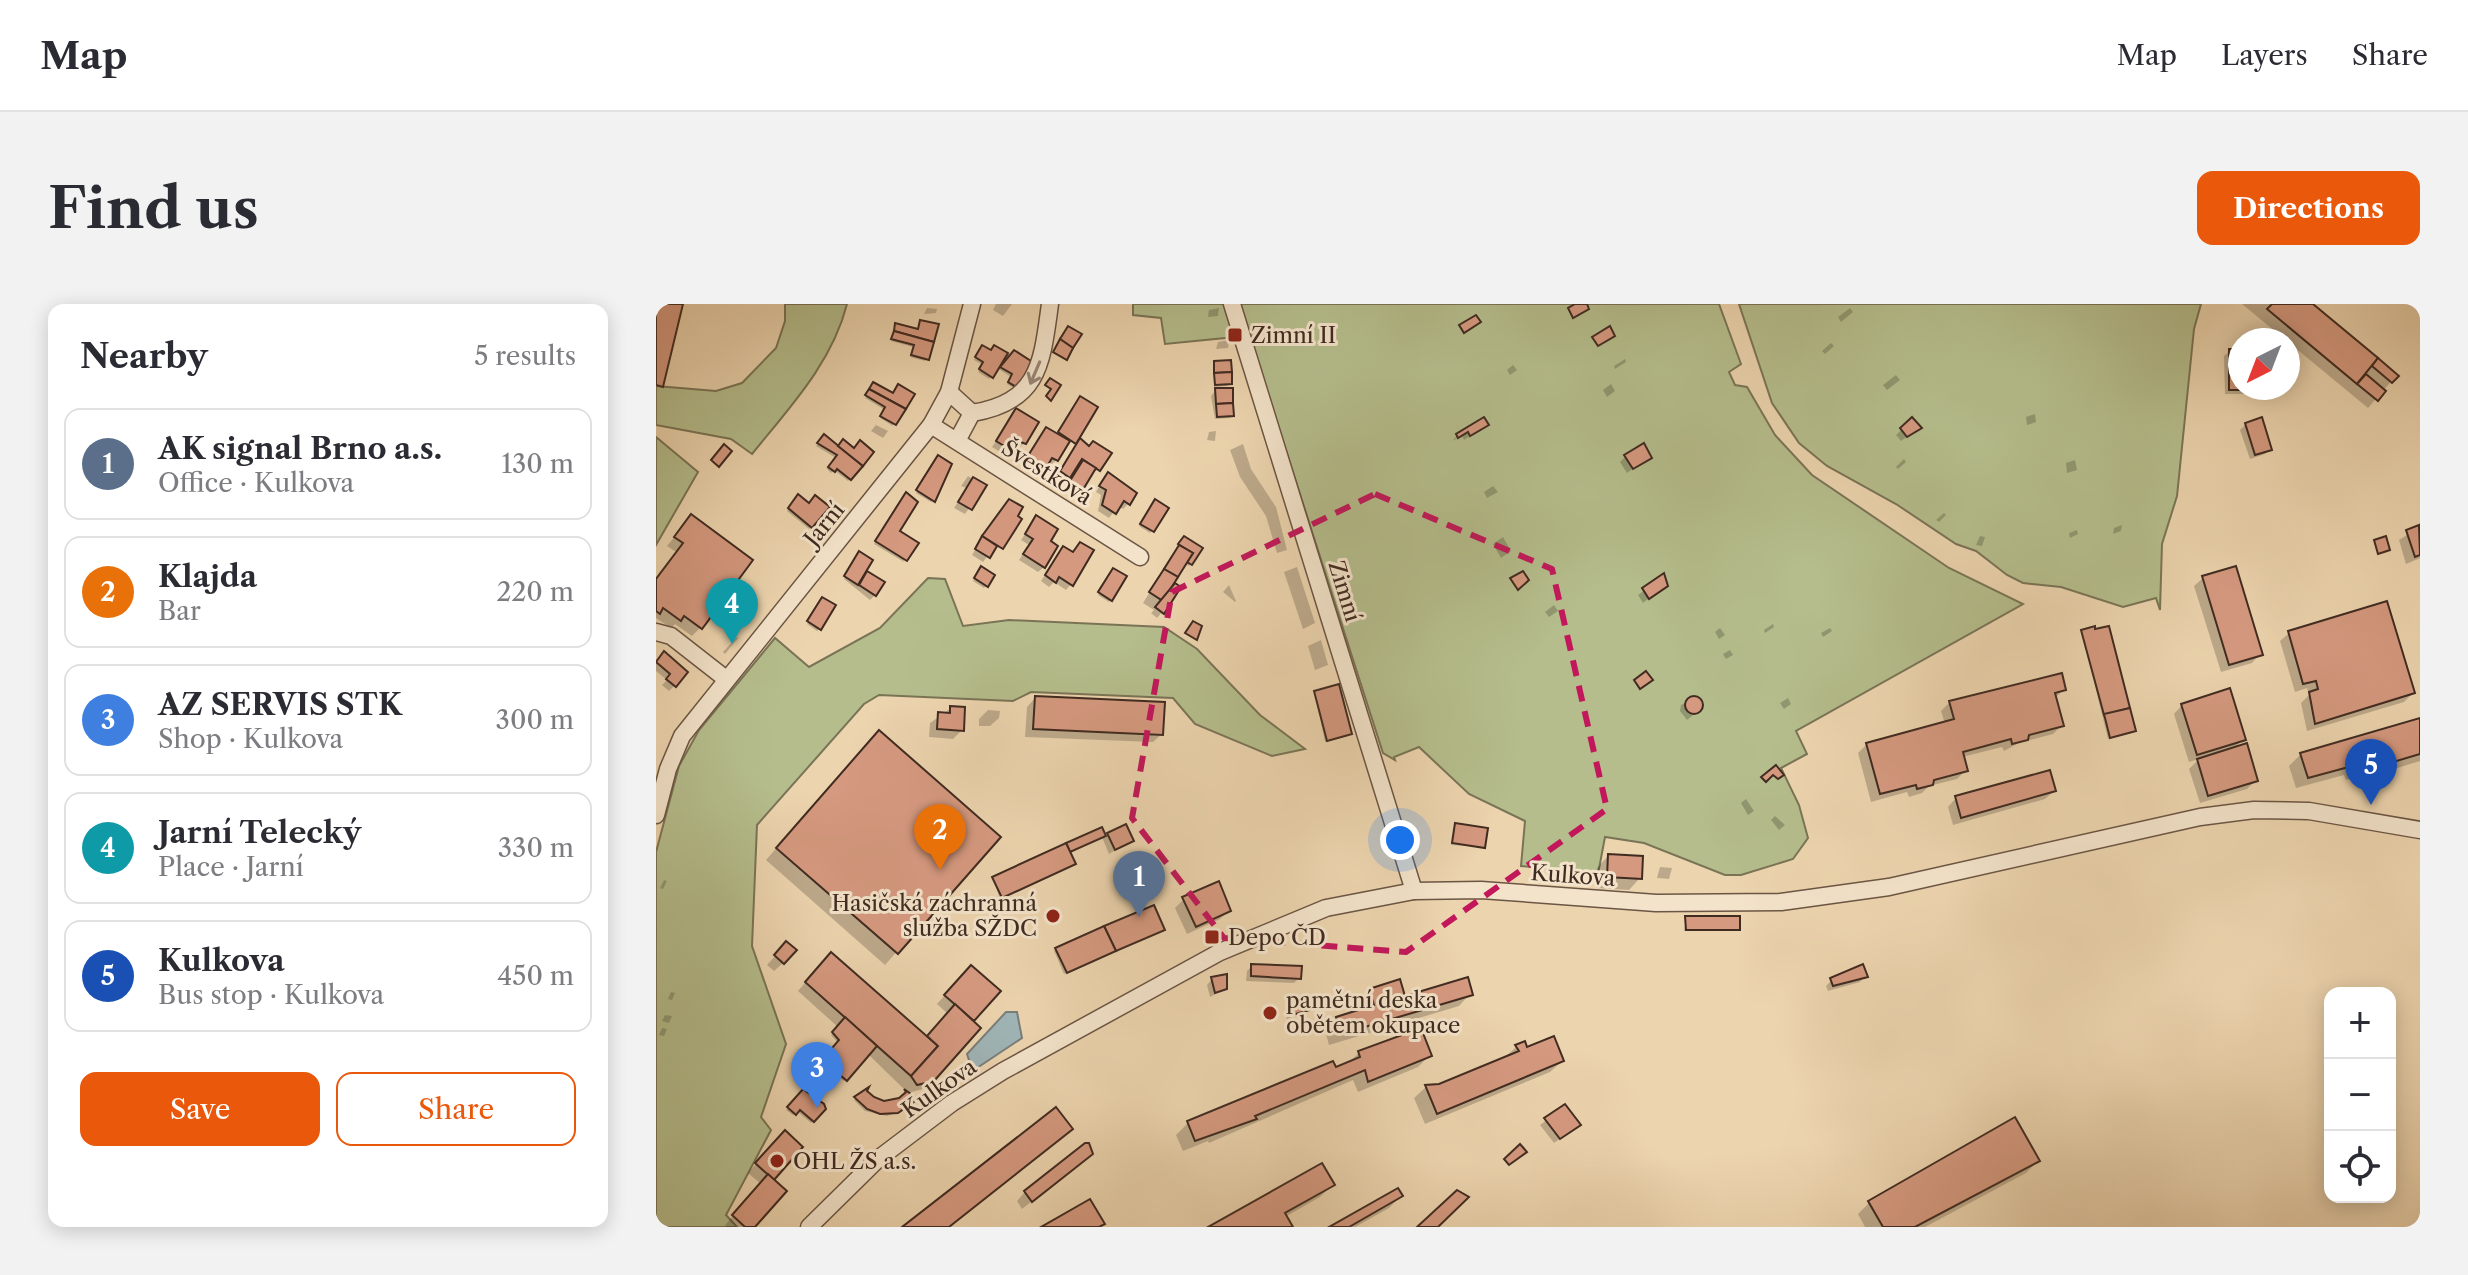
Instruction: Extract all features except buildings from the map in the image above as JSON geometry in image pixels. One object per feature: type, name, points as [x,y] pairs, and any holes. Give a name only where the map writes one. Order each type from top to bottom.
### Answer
[{"type":"street","name":"Jarní","points":[[656,815],[678,744],[726,679],[931,425],[949,392],[972,304]]},
{"type":"street","points":[[957,441],[976,412],[1014,399],[1030,385],[1039,365],[1050,304]]},
{"type":"street","name":"Zimní","points":[[1232,304],[1414,891]]},
{"type":"street","points":[[949,392],[976,412]]},
{"type":"street","name":"Švestková","points":[[931,425],[1140,557]]},
{"type":"street","points":[[656,632],[671,636],[726,679]]},
{"type":"street","name":"Kulkova","points":[[809,1227],[854,1179],[952,1103],[1071,1032],[1220,952],[1326,908],[1414,891],[1481,890],[1656,903],[1781,902],[1889,887],[2200,817],[2254,810],[2309,811],[2420,830]]},
{"type":"highlighted area","points":[[1375,494],[1552,569],[1607,809],[1406,952],[1224,938],[1132,818],[1172,592]]},
{"type":"green space","points":[[785,304],[847,304],[831,346],[808,384],[752,454],[731,439],[656,425],[656,386],[716,391],[742,383],[776,348],[785,321]]},
{"type":"green space","points":[[1133,304],[1230,304],[1235,337],[1165,344],[1161,318],[1133,315]]},
{"type":"green space","points":[[1239,304],[1719,304],[1741,364],[1729,372],[1735,385],[1747,387],[1775,435],[1812,475],[1949,568],[2023,604],[1796,731],[1807,754],[1781,768],[1799,805],[1808,838],[1793,859],[1741,875],[1725,875],[1644,843],[1605,837],[1598,874],[1521,866],[1525,821],[1469,794],[1419,747],[1394,757],[1395,760],[1383,753]]},
{"type":"green space","points":[[1739,304],[2201,304],[2194,329],[2177,496],[2162,544],[2160,610],[2156,598],[2123,607],[2061,587],[2023,583],[1976,551],[1956,544],[1896,504],[1827,466],[1799,443],[1772,403]]},
{"type":"green space","points":[[656,437],[698,472],[656,545]]},
{"type":"green space","points":[[928,578],[945,579],[963,626],[1009,620],[1164,627],[1197,649],[1260,715],[1305,749],[1272,756],[1195,724],[1173,698],[1031,692],[1013,701],[879,695],[864,704],[757,825],[752,946],[786,1044],[761,1117],[771,1130],[726,1215],[737,1227],[656,1227],[656,852],[679,766],[699,730],[775,638],[809,667],[880,628]]},
{"type":"shaded area","points":[[1006,1012],[1017,1012],[1022,1038],[977,1068],[971,1066],[967,1054]]},
{"type":"place","name":"Zimní II","points":[[1235,335]]},
{"type":"place","name":"Jarní Telecký","points":[[732,644]]},
{"type":"place","name":"Kulkova","points":[[2371,805]]},
{"type":"place","name":"Klajda","points":[[940,870]]},
{"type":"place","name":"Hasičská záchranná služba SŽDC","points":[[1053,916]]},
{"type":"place","name":"AK signal Brno a.s.","points":[[1139,917]]},
{"type":"place","name":"Depo ČD","points":[[1212,937]]},
{"type":"place","name":"pamětní deska obětem okupace","points":[[1270,1013]]},
{"type":"place","name":"AZ SERVIS STK","points":[[817,1108]]},
{"type":"place","name":"OHL ŽS a.s.","points":[[777,1161]]}]
